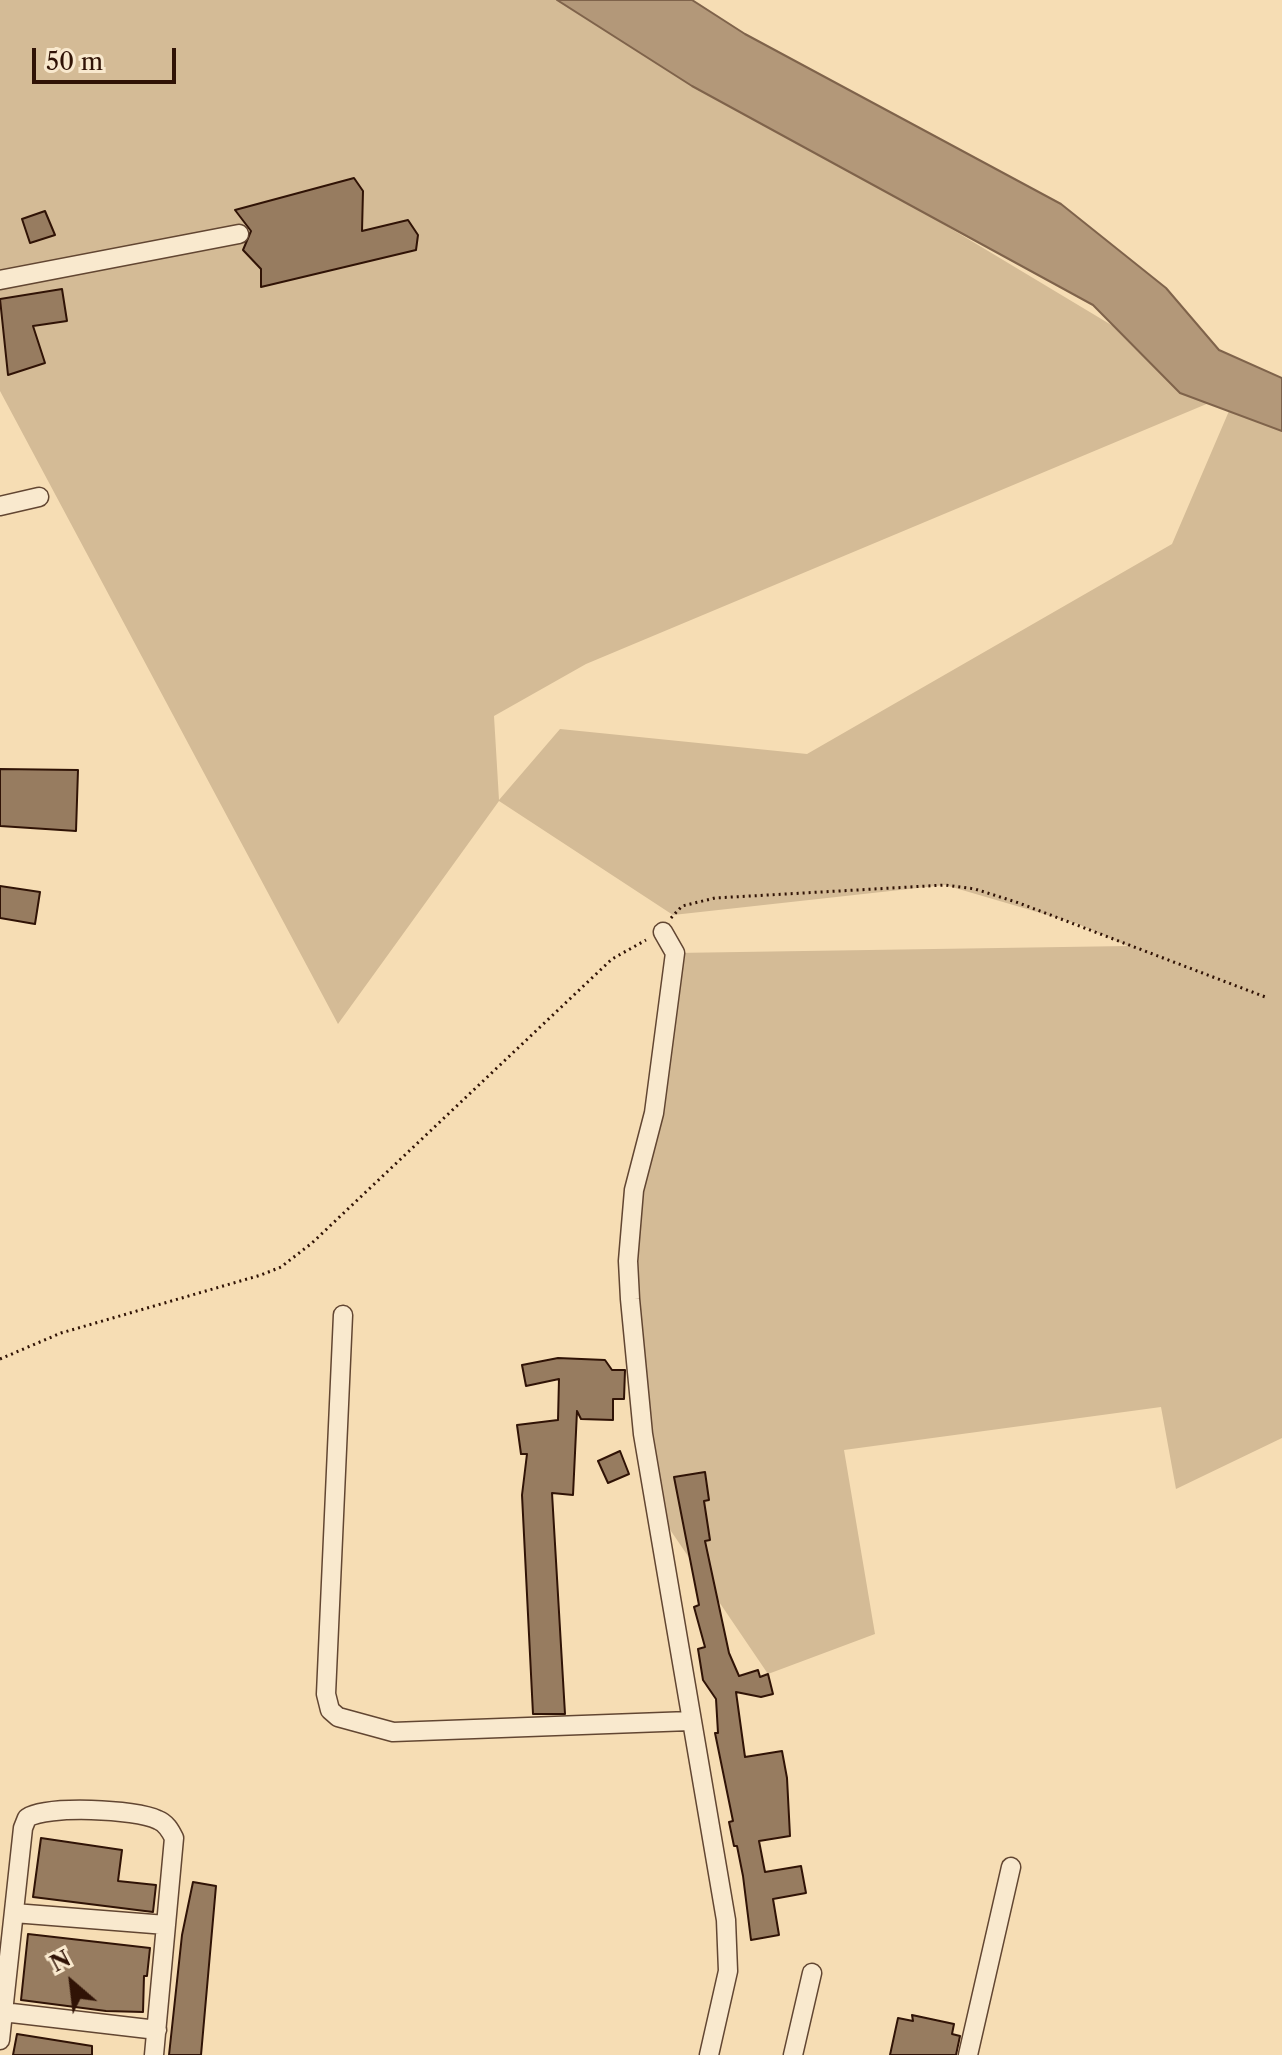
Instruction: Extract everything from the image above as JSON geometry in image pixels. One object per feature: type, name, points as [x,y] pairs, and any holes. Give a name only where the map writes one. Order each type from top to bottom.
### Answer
[{"type":"street","points":[[0,280],[239,234]]},
{"type":"street","points":[[0,506],[39,497]]},
{"type":"street","points":[[663,932],[675,953],[654,1113],[634,1190],[628,1261],[643,1434],[690,1721],[724,1903],[727,1947],[724,1995],[709,2055]]},
{"type":"street","points":[[343,1315],[326,1694],[330,1710],[338,1717],[373,1729],[420,1733],[690,1721]]},
{"type":"street","points":[[0,2040],[23,1828],[27,1818],[34,1813],[54,1811],[133,1814],[156,1819],[167,1826],[174,1838],[154,2055]]},
{"type":"street","points":[[968,2055],[1011,1867]]},
{"type":"street","points":[[14,1913],[166,1925]]},
{"type":"street","points":[[793,2055],[812,1973]]},
{"type":"street","points":[[3,2012],[157,2030]]},
{"type":"path","points":[[0,1359],[61,1333],[281,1267],[312,1243],[615,957],[663,932],[676,909],[715,898],[945,885],[975,889],[1078,924],[1268,998]]},
{"type":"shaded area","points":[[0,0],[570,0],[1228,395],[586,664],[494,716],[499,800],[560,729],[807,754],[1172,544],[1229,411],[1282,427],[1282,1438],[1176,1489],[1161,1407],[844,1450],[875,1634],[768,1674],[654,1506],[630,1229],[675,953],[1128,946],[1078,924],[945,885],[673,915],[499,801],[338,1024],[0,391]]},
{"type":"shaded area","points":[[557,0],[692,0],[745,34],[1061,204],[1166,288],[1219,350],[1282,378],[1282,431],[1180,393],[1093,305],[692,86]]},
{"type":"building","points":[[354,178],[363,191],[362,231],[408,220],[418,235],[416,250],[261,287],[261,269],[243,250],[251,231],[235,210]]},
{"type":"building","points":[[45,211],[55,235],[30,243],[22,219]]},
{"type":"building","points":[[62,289],[67,321],[33,326],[45,363],[8,375],[0,299]]},
{"type":"building","points":[[0,769],[78,770],[76,831],[0,826]]},
{"type":"building","points":[[0,886],[40,892],[35,924],[0,918]]},
{"type":"building","points":[[558,1358],[605,1360],[612,1370],[625,1370],[624,1399],[613,1399],[613,1420],[581,1419],[577,1411],[573,1495],[552,1493],[565,1714],[533,1714],[522,1495],[527,1454],[521,1454],[517,1425],[558,1420],[559,1379],[526,1386],[522,1365]]},
{"type":"building","points":[[620,1451],[629,1474],[608,1483],[598,1461]]},
{"type":"building","points":[[705,1472],[709,1500],[704,1501],[710,1540],[705,1541],[729,1653],[739,1676],[758,1670],[760,1677],[768,1674],[773,1694],[761,1697],[736,1692],[745,1757],[782,1751],[787,1778],[790,1836],[759,1841],[765,1872],[801,1866],[806,1893],[773,1899],[779,1935],[751,1940],[743,1876],[729,1822],[733,1821],[715,1733],[718,1733],[716,1699],[703,1680],[698,1649],[705,1647],[694,1607],[699,1605],[674,1477]]},
{"type":"building","points":[[41,1838],[122,1850],[118,1881],[156,1885],[153,1912],[33,1897]]},
{"type":"building","points":[[193,1882],[216,1886],[201,2055],[169,2055],[182,1935]]},
{"type":"building","points":[[28,1934],[150,1948],[147,1976],[144,1976],[143,2012],[106,2011],[21,2000]]},
{"type":"building","points":[[912,2015],[954,2024],[952,2034],[960,2036],[956,2055],[890,2055],[898,2018],[913,2021]]},
{"type":"building","points":[[17,2034],[92,2046],[92,2055],[13,2055]]}]
